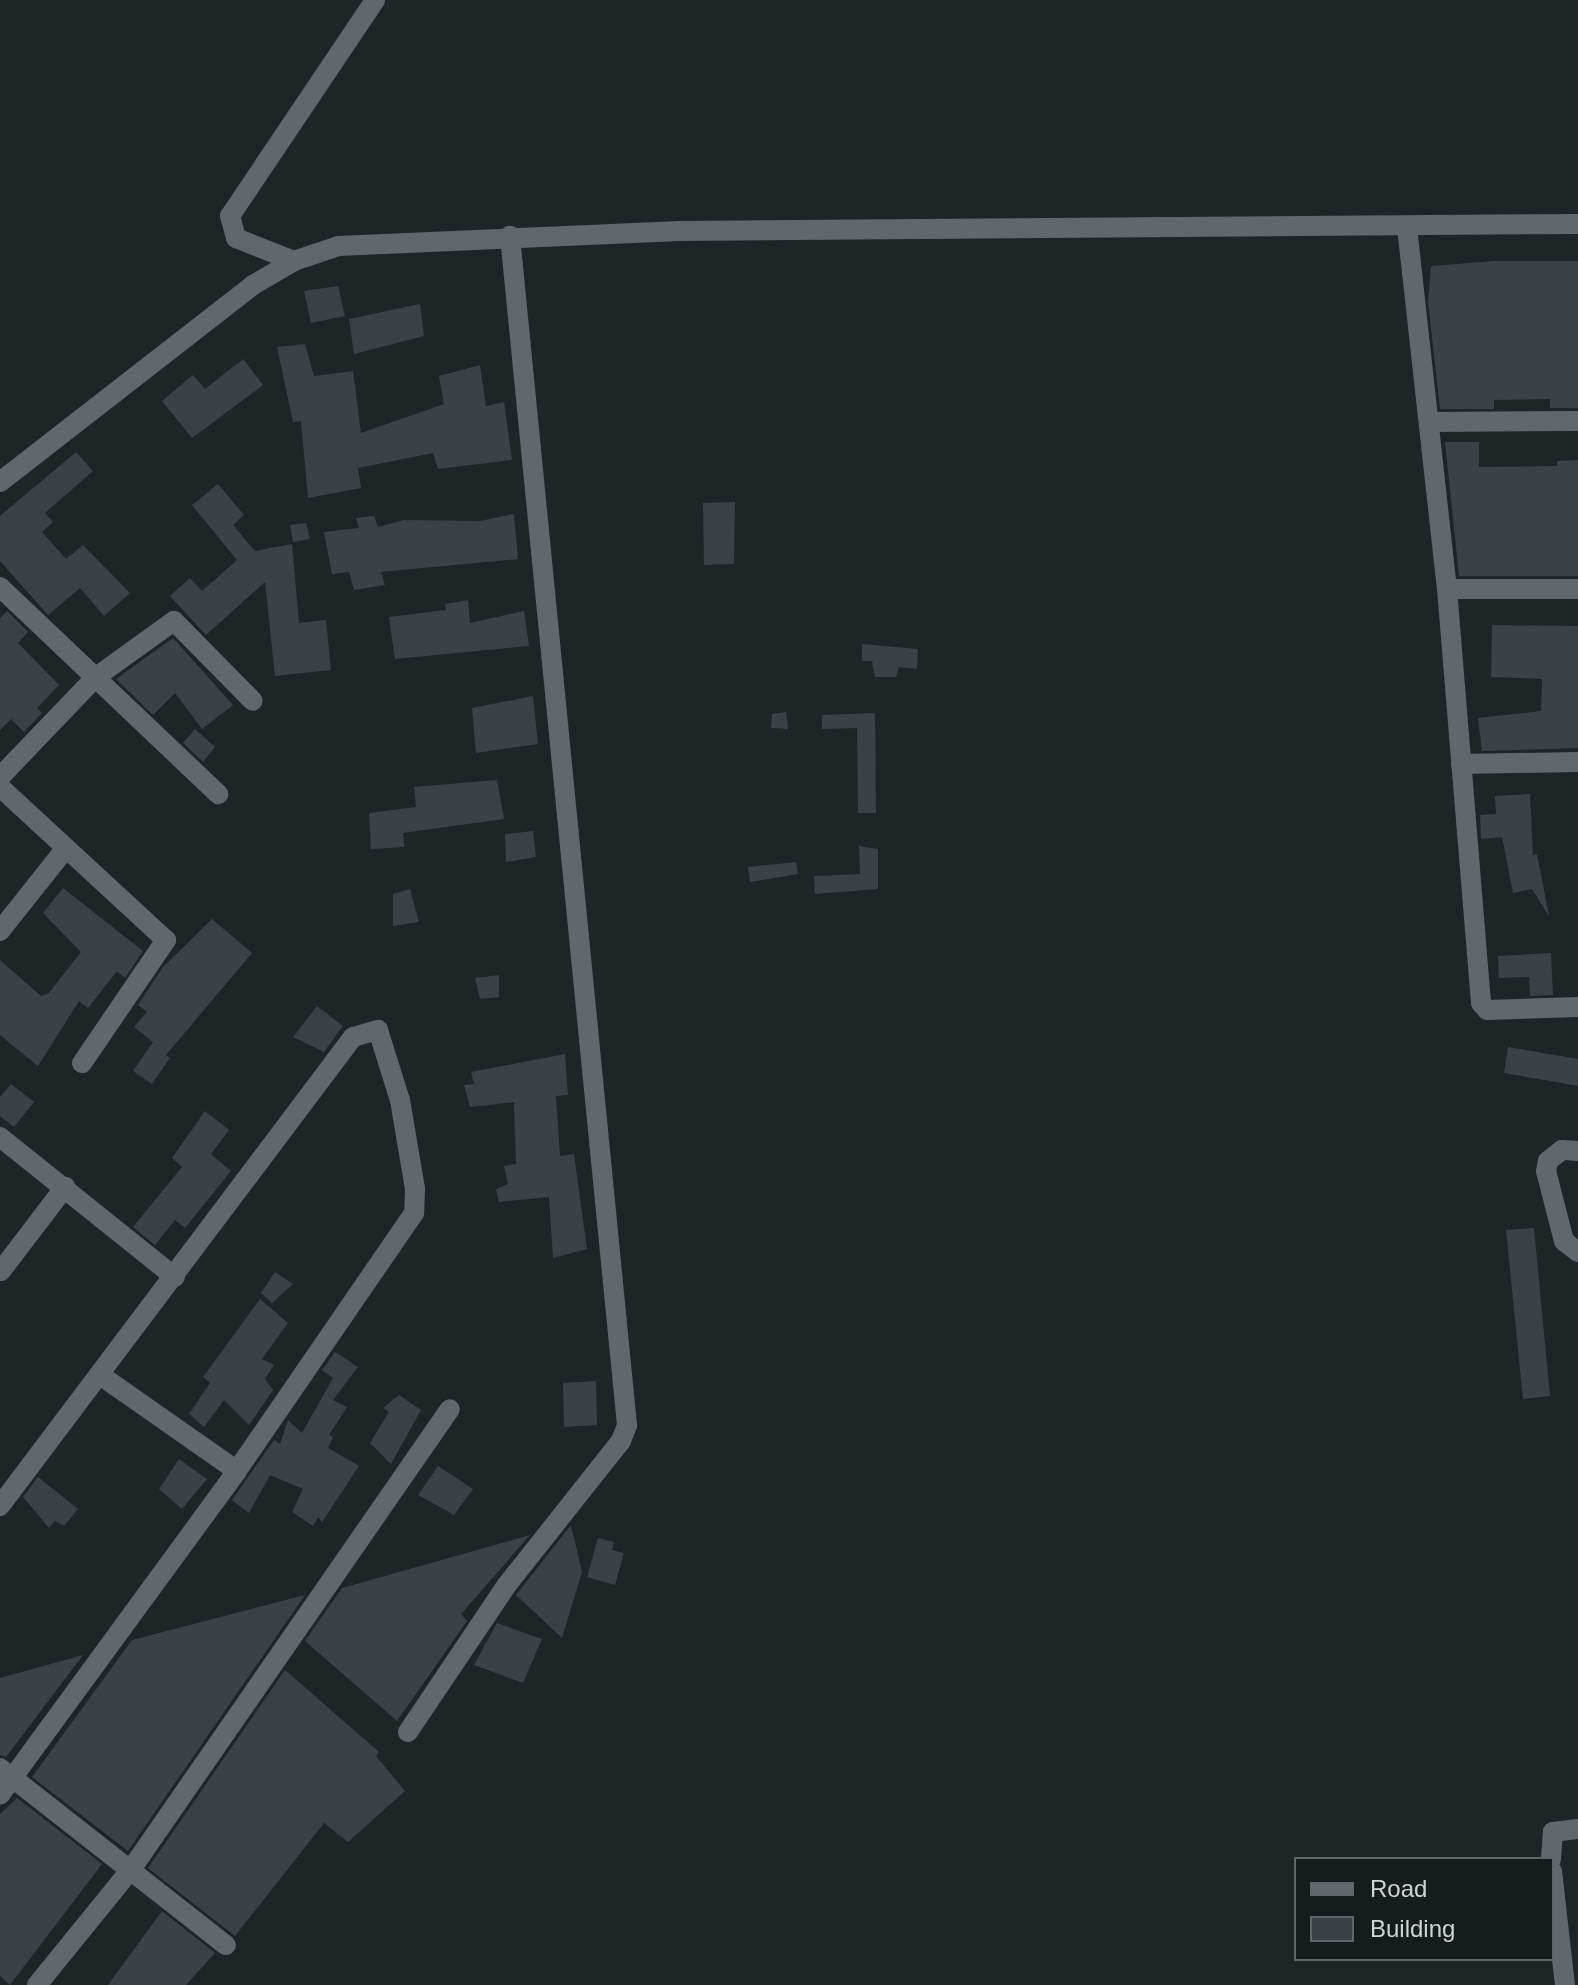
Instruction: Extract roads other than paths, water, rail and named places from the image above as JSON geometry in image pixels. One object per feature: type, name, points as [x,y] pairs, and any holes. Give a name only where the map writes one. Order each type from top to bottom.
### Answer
[{"type":"street","points":[[294,261],[236,238],[230,216],[375,0]]},
{"type":"street","points":[[0,482],[253,285],[294,261],[338,246],[510,236],[1578,224]]},
{"type":"street","points":[[1407,227],[1447,589],[1482,1007],[1578,1007]]},
{"type":"street","points":[[408,1732],[506,1586],[621,1441],[627,1425],[510,236]]},
{"type":"street","points":[[1430,422],[1578,421]]},
{"type":"street","points":[[0,587],[218,794]]},
{"type":"street","points":[[1447,589],[1578,589]]},
{"type":"street","points":[[0,777],[96,677],[174,621],[253,701]]},
{"type":"street","points":[[1461,764],[1578,762]]},
{"type":"street","points":[[0,787],[166,940],[82,1063]]},
{"type":"street","points":[[0,931],[66,848]]},
{"type":"street","points":[[0,1506],[353,1037],[378,1030],[400,1100],[415,1189],[414,1213],[237,1471],[7,1773],[0,1795]]},
{"type":"street","points":[[0,1137],[175,1277]]},
{"type":"street","points":[[1578,1151],[1554,1155],[1546,1171],[1564,1241],[1578,1252]]},
{"type":"street","points":[[1,1271],[65,1187]]},
{"type":"street","points":[[100,1375],[237,1471]]},
{"type":"street","points":[[37,1985],[132,1868],[450,1409]]},
{"type":"street","points":[[7,1773],[132,1868],[226,1945]]},
{"type":"street","points":[[1551,1857],[1553,1832],[1578,1829]]},
{"type":"street","points":[[1554,1889],[1565,1985]]}]
